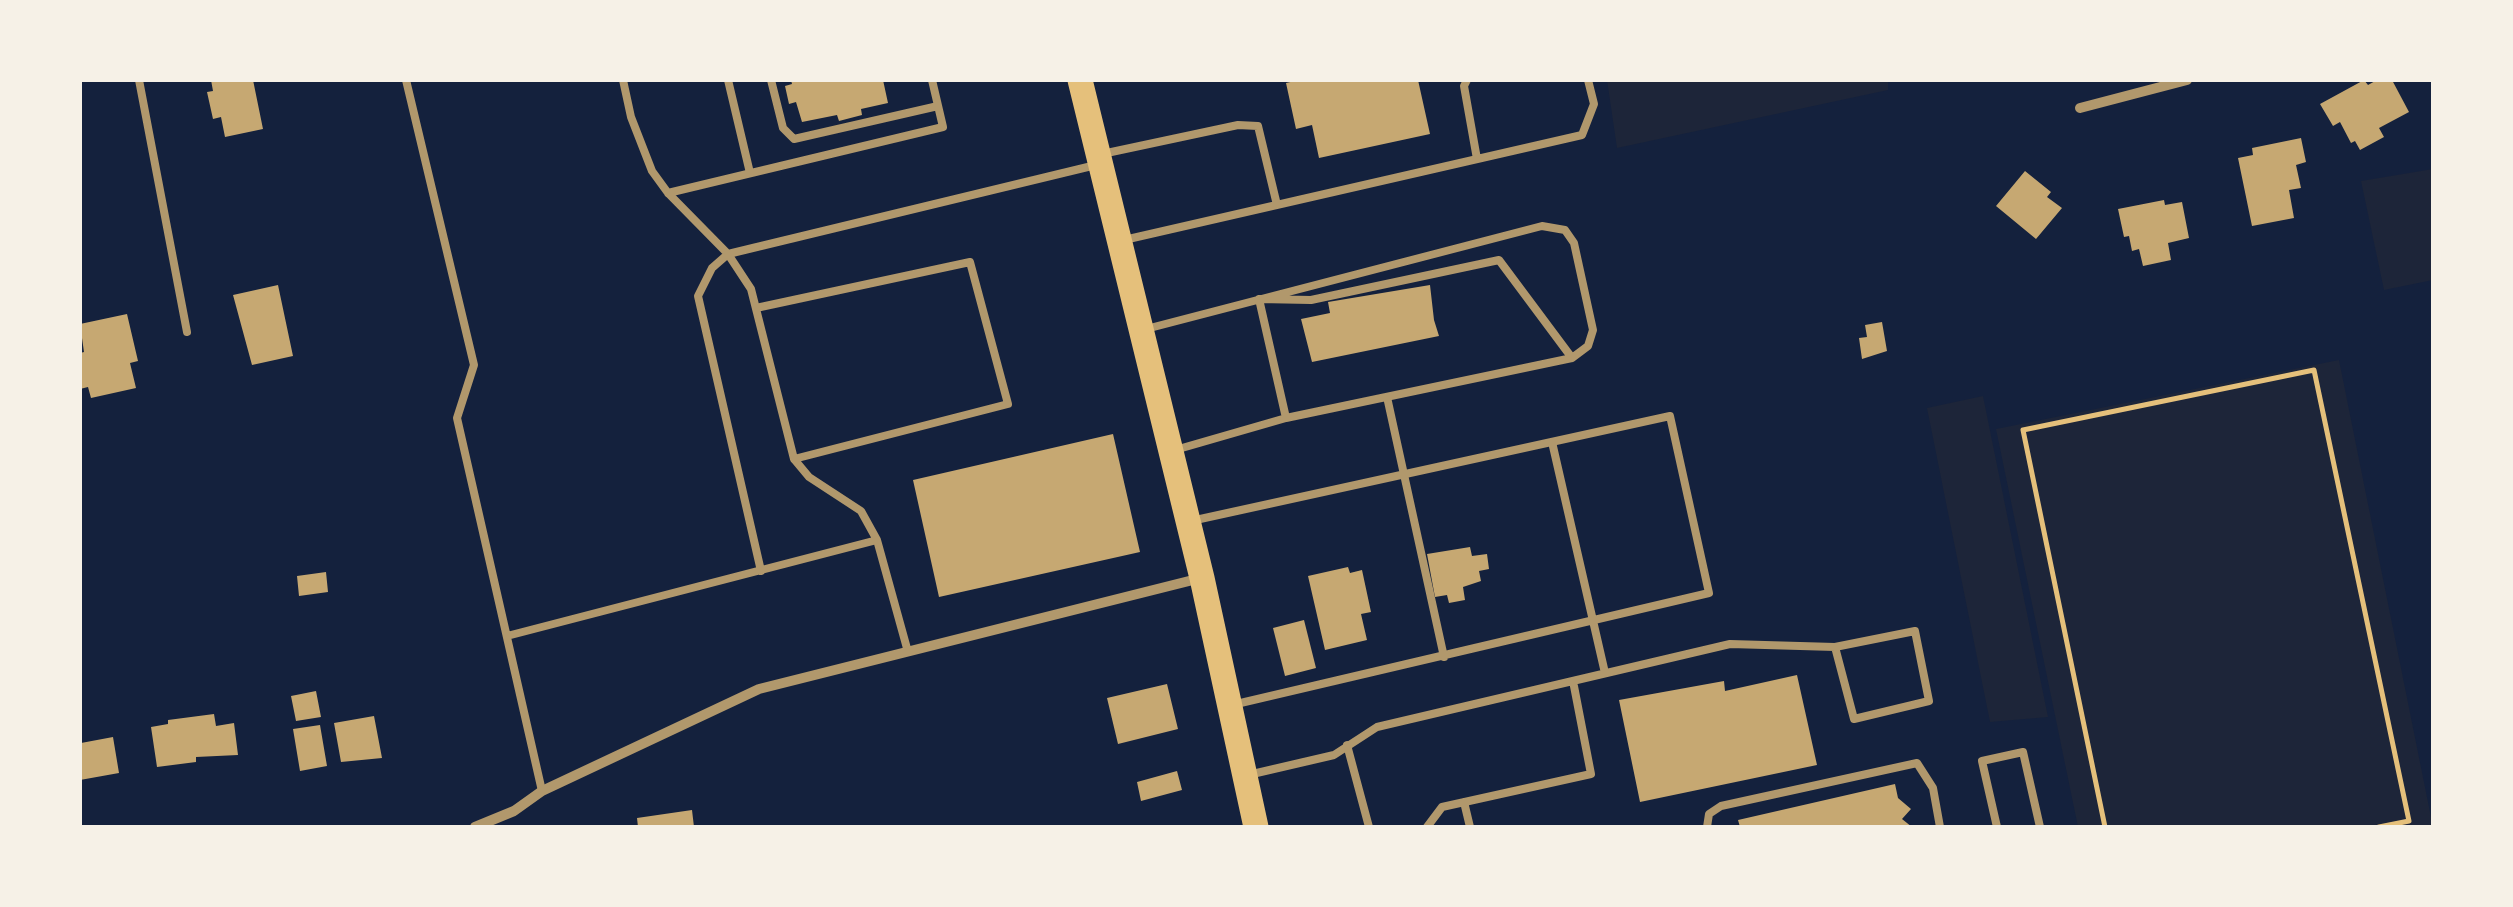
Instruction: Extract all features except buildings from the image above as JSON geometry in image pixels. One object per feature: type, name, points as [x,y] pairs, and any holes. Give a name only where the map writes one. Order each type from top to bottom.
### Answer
[{"type":"main road","points":[[1080,80],[1202,578],[1256,827]]},
{"type":"street","points":[[2080,108],[2187,80]]},
{"type":"street","points":[[475,827],[514,811],[542,791],[759,689],[1202,578]]},
{"type":"lane","points":[[139,80],[187,332]]},
{"type":"lane","points":[[406,80],[474,366],[456,418],[542,791]]},
{"type":"lane","points":[[623,80],[630,117],[652,171],[668,193],[728,254],[751,289],[794,459],[809,478],[861,511],[877,540],[908,652]]},
{"type":"lane","points":[[728,80],[750,174]]},
{"type":"lane","points":[[771,80],[783,128],[794,139],[938,106]]},
{"type":"lane","points":[[668,193],[943,127],[932,80]]},
{"type":"lane","points":[[1467,80],[1464,86],[1477,159]]},
{"type":"lane","points":[[1120,242],[1582,135],[1594,104],[1588,80]]},
{"type":"lane","points":[[761,571],[698,296],[712,268],[728,254],[1238,125],[1258,126],[1276,205]]},
{"type":"lane","points":[[1141,330],[1542,226],[1565,230],[1574,243],[1593,330],[1588,346],[1572,358],[1286,418],[1171,451]]},
{"type":"lane","points":[[1259,299],[1311,300],[1499,260],[1572,358]]},
{"type":"lane","points":[[756,308],[970,262],[1008,404],[794,459]]},
{"type":"lane","points":[[1259,299],[1286,418]]},
{"type":"lane","points":[[1387,397],[1444,657]]},
{"type":"lane","points":[[1188,521],[1670,416],[1709,593],[1228,706]]},
{"type":"lane","points":[[1552,442],[1605,674]]},
{"type":"lane","points":[[507,636],[877,540]]},
{"type":"lane","points":[[1244,776],[1334,754],[1377,727],[1730,644],[1835,647],[1915,631],[1929,701],[1854,719],[1835,647]]},
{"type":"lane","points":[[1427,827],[1442,807],[1591,774],[1572,681]]},
{"type":"lane","points":[[1347,745],[1368,827]]},
{"type":"lane","points":[[1997,827],[1982,762],[2023,752],[2040,827]]},
{"type":"lane","points":[[1708,827],[1710,814],[1721,806],[1917,764],[1933,788],[1940,827]]},
{"type":"lane","points":[[1464,802],[1470,827]]},
{"type":"path","points":[[2105,827],[2023,430],[2314,370],[2408,822],[2380,827]]},
{"type":"shaded area","points":[[1607,80],[1888,80],[1888,90],[1617,148]]},
{"type":"shaded area","points":[[2433,169],[2433,280],[2384,290],[2361,181]]},
{"type":"shaded area","points":[[2339,360],[2433,827],[2078,827],[1996,429]]},
{"type":"shaded area","points":[[1983,396],[2048,717],[1990,722],[1927,408]]}]
